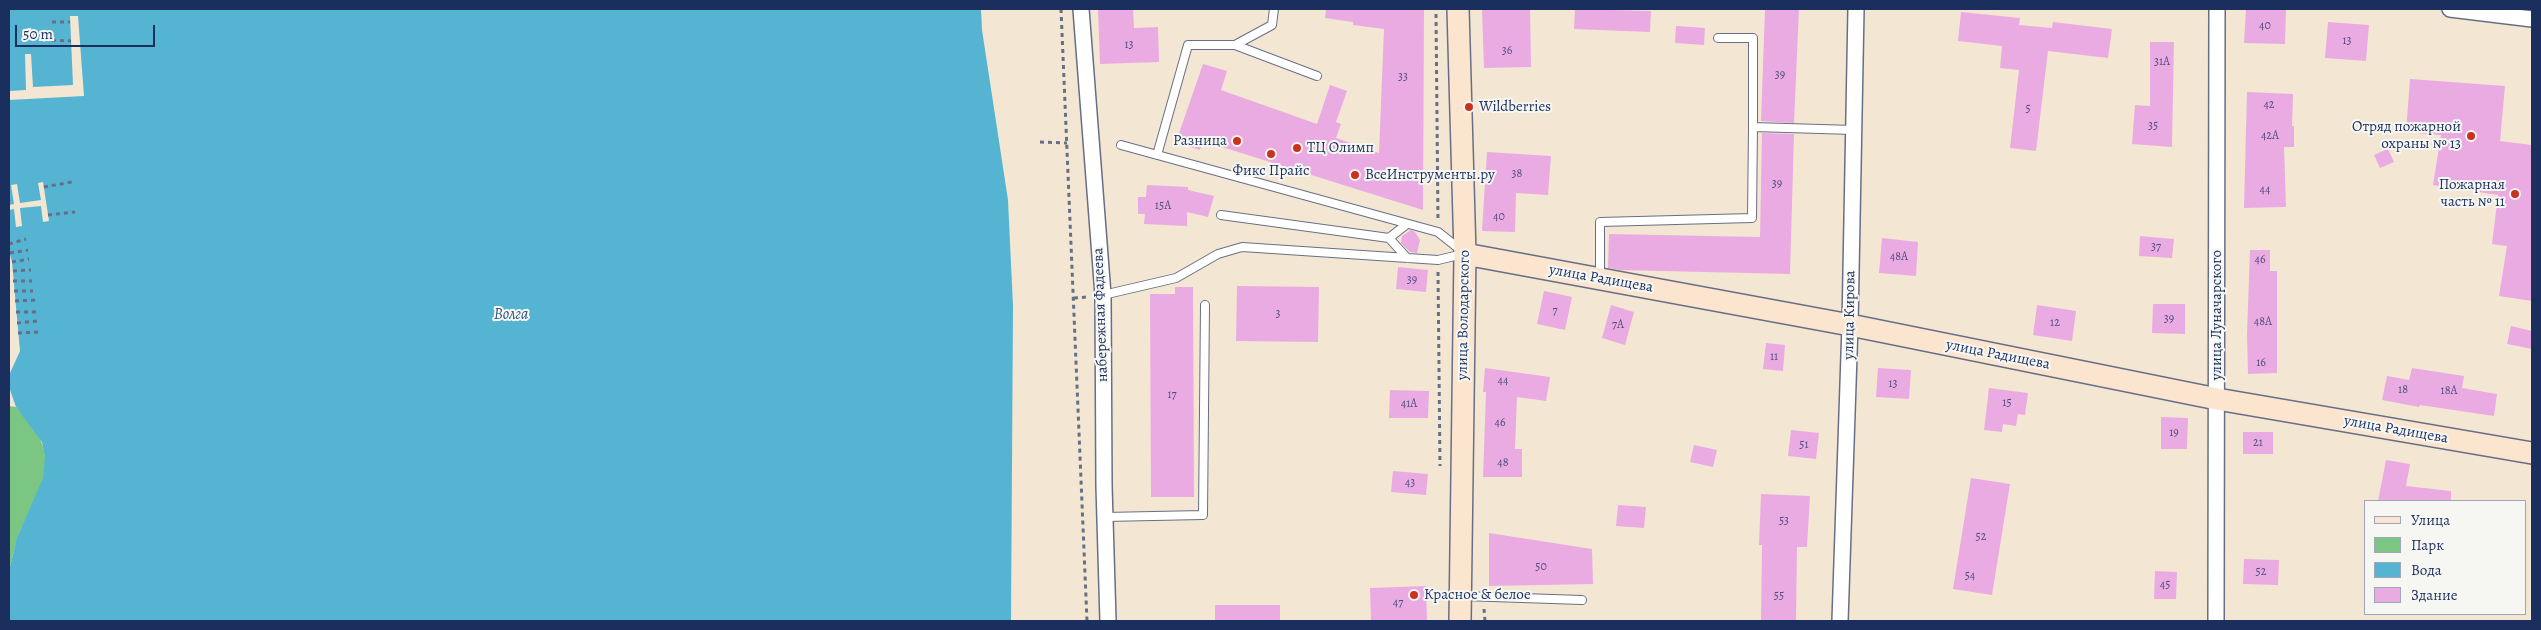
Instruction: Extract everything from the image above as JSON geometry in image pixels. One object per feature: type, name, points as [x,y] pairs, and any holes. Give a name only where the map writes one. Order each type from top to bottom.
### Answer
[{"type":"main road","name":"улица Володарского","points":[[1458,9],[1465,254],[1460,621]]},
{"type":"main road","name":"улица Радищева","points":[[1465,254],[1850,325],[2217,399],[2532,453]]},
{"type":"street","name":"набережная Фадеева","points":[[1081,9],[1093,142],[1103,295],[1108,621]]},
{"type":"street","name":"улица Кирова","points":[[1840,621],[1850,325],[1856,9]]},
{"type":"street","name":"улица Луначарского","points":[[2216,621],[2217,9]]},
{"type":"street","points":[[2450,9],[2532,19]]},
{"type":"lane","points":[[1235,45],[1272,25],[1274,9]]},
{"type":"lane","points":[[1600,278],[1600,222],[1752,218],[1753,38],[1718,38]]},
{"type":"lane","points":[[1157,155],[1188,45],[1235,45],[1317,76]]},
{"type":"lane","points":[[1753,127],[1854,130]]},
{"type":"lane","points":[[1121,145],[1438,232],[1465,254]]},
{"type":"lane","points":[[1221,215],[1389,238],[1407,258]]},
{"type":"lane","points":[[1389,238],[1407,224]]},
{"type":"lane","points":[[1103,295],[1176,278],[1218,254],[1242,247],[1438,260],[1465,254]]},
{"type":"lane","points":[[1105,517],[1203,515],[1204,305]]},
{"type":"lane","points":[[1460,596],[1582,600]]},
{"type":"path","points":[[1061,9],[1087,621]]},
{"type":"path","points":[[1436,9],[1438,232]]},
{"type":"path","points":[[52,22],[70,22]]},
{"type":"path","points":[[52,40],[71,41]]},
{"type":"path","points":[[1040,142],[1067,143]]},
{"type":"path","points":[[44,187],[72,182]]},
{"type":"path","points":[[48,215],[75,212]]},
{"type":"path","points":[[9,244],[26,239]]},
{"type":"path","points":[[10,253],[28,250]]},
{"type":"path","points":[[12,262],[29,259]]},
{"type":"path","points":[[1438,260],[1440,475]]},
{"type":"path","points":[[12,271],[31,270]]},
{"type":"path","points":[[13,281],[32,281]]},
{"type":"path","points":[[14,291],[33,291]]},
{"type":"path","points":[[15,301],[35,300]]},
{"type":"path","points":[[16,312],[36,312]]},
{"type":"path","points":[[17,323],[38,321]]},
{"type":"path","points":[[18,333],[39,332]]},
{"type":"green space","points":[[9,406],[16,407],[39,436],[44,450],[45,467],[40,488],[18,537],[9,571]]},
{"type":"water","name":"Волга","points":[[9,9],[981,9],[982,30],[1008,200],[1013,306],[1011,621],[9,621],[9,571],[17,538],[43,478],[45,457],[42,442],[16,407],[9,387],[10,373],[20,351],[12,262],[9,251]]},
{"type":"pier","points":[[70,16],[78,16],[84,96],[9,100],[9,91],[26,90],[25,54],[31,54],[33,87],[73,85]]},
{"type":"pier","points":[[43,182],[49,221],[43,222],[41,206],[20,208],[22,226],[16,227],[14,209],[9,210],[9,205],[14,204],[11,185],[17,184],[20,203],[41,200],[38,183]]},
{"type":"building","points":[[1098,9],[1133,9],[1134,28],[1158,27],[1159,62],[1100,64]]},
{"type":"building","points":[[1326,9],[1424,9],[1423,210],[1203,141],[1200,150],[1176,142],[1203,64],[1227,71],[1221,90],[1317,124],[1330,85],[1347,91],[1336,122],[1341,124],[1336,138],[1379,153],[1384,29],[1353,25],[1353,22],[1325,18]]},
{"type":"building","points":[[1482,9],[1530,9],[1531,67],[1484,68]]},
{"type":"building","points":[[1575,9],[1651,11],[1650,32],[1574,29]]},
{"type":"building","points":[[1765,9],[1799,9],[1794,123],[1761,121]]},
{"type":"building","points":[[2246,9],[2286,10],[2285,44],[2244,43]]},
{"type":"building","points":[[1961,12],[2020,18],[2019,25],[2052,28],[2053,22],[2112,29],[2108,58],[2048,51],[2036,151],[2010,148],[2019,70],[2000,68],[2002,46],[1958,41]]},
{"type":"building","points":[[2328,22],[2369,25],[2366,61],[2325,58]]},
{"type":"building","points":[[1676,26],[1705,28],[1704,45],[1675,43]]},
{"type":"building","points":[[2150,42],[2174,42],[2172,147],[2132,144],[2135,105],[2150,106]]},
{"type":"building","points":[[2410,79],[2505,86],[2500,141],[2532,145],[2532,301],[2499,296],[2507,246],[2492,244],[2498,195],[2433,185],[2441,135],[2406,132]]},
{"type":"building","points":[[2247,92],[2293,94],[2292,126],[2294,126],[2294,147],[2284,147],[2286,207],[2244,208]]},
{"type":"building","points":[[1762,133],[1794,134],[1790,274],[1620,270],[1608,268],[1609,234],[1760,237]]},
{"type":"building","points":[[2388,149],[2394,162],[2380,168],[2374,155]]},
{"type":"building","points":[[1487,152],[1551,156],[1548,195],[1516,193],[1515,232],[1482,231]]},
{"type":"building","points":[[1147,185],[1188,187],[1188,190],[1214,196],[1208,217],[1187,212],[1187,226],[1144,224],[1145,214],[1138,214],[1138,197],[1146,197]]},
{"type":"building","points":[[1411,230],[1415,232],[1420,240],[1417,253],[1410,252],[1401,243],[1402,236]]},
{"type":"building","points":[[2140,236],[2174,239],[2172,258],[2139,256]]},
{"type":"building","points":[[1882,238],[1918,242],[1916,276],[1879,273]]},
{"type":"building","points":[[2250,250],[2270,250],[2270,271],[2277,271],[2277,373],[2248,374],[2247,334]]},
{"type":"building","points":[[1398,267],[1428,270],[1426,292],[1396,289]]},
{"type":"building","points":[[1237,286],[1319,287],[1318,342],[1236,341]]},
{"type":"building","points":[[1175,287],[1193,287],[1194,497],[1151,497],[1150,294],[1175,294]]},
{"type":"building","points":[[1544,291],[1572,297],[1565,330],[1537,324]]},
{"type":"building","points":[[2153,304],[2185,304],[2185,334],[2152,333]]},
{"type":"building","points":[[1611,305],[1634,312],[1625,345],[1602,338]]},
{"type":"building","points":[[2037,305],[2076,311],[2072,341],[2033,335]]},
{"type":"building","points":[[2511,326],[2532,331],[2532,349],[2507,344]]},
{"type":"building","points":[[1766,343],[1785,345],[1783,371],[1763,369]]},
{"type":"building","points":[[1485,368],[1550,377],[1546,401],[1517,397],[1515,449],[1522,449],[1522,477],[1483,477],[1486,392],[1483,392]]},
{"type":"building","points":[[1878,368],[1911,370],[1909,399],[1876,397]]},
{"type":"building","points":[[2412,368],[2464,376],[2462,388],[2497,394],[2494,416],[2420,405],[2419,407],[2382,400],[2387,376],[2409,380]]},
{"type":"building","points":[[1989,388],[2028,393],[2025,415],[2018,414],[2016,426],[2003,424],[2002,432],[1984,430]]},
{"type":"building","points":[[1390,390],[1429,391],[1428,418],[1389,418]]},
{"type":"building","points":[[2161,417],[2188,418],[2187,449],[2161,449]]},
{"type":"building","points":[[1791,430],[1819,433],[1816,459],[1788,456]]},
{"type":"building","points":[[2243,432],[2273,432],[2273,454],[2243,454]]},
{"type":"building","points":[[1694,445],[1717,450],[1713,467],[1690,462]]},
{"type":"building","points":[[2386,460],[2410,464],[2406,486],[2451,491],[2451,500],[2378,500]]},
{"type":"building","points":[[1393,471],[1428,474],[1426,495],[1391,492]]},
{"type":"building","points":[[1971,478],[2010,484],[1992,595],[1953,589]]},
{"type":"building","points":[[1761,494],[1810,496],[1807,547],[1797,547],[1796,621],[1761,621],[1762,545],[1759,545]]},
{"type":"building","points":[[1618,505],[1646,507],[1644,528],[1616,526]]},
{"type":"building","points":[[1489,533],[1592,549],[1593,584],[1489,586]]},
{"type":"building","points":[[2244,559],[2279,560],[2278,585],[2243,584]]},
{"type":"building","points":[[2155,571],[2177,572],[2176,599],[2154,599]]},
{"type":"building","points":[[1426,586],[1427,621],[1371,621],[1370,588]]},
{"type":"building","points":[[1215,605],[1280,605],[1280,621],[1215,621]]},
{"type":"place","name":"Wildberries","points":[[1469,107]]},
{"type":"place","name":"Отряд пожарной охраны № 13","points":[[2471,136]]},
{"type":"place","name":"Разница","points":[[1237,141]]},
{"type":"place","name":"ТЦ Олимп","points":[[1297,148]]},
{"type":"place","name":"Фикс Прайс","points":[[1271,154]]},
{"type":"place","name":"ВсеИнструменты.ру","points":[[1355,175]]},
{"type":"place","name":"Пожарная часть № 11","points":[[2515,194]]},
{"type":"place","name":"Красное & белое","points":[[1414,595]]}]
